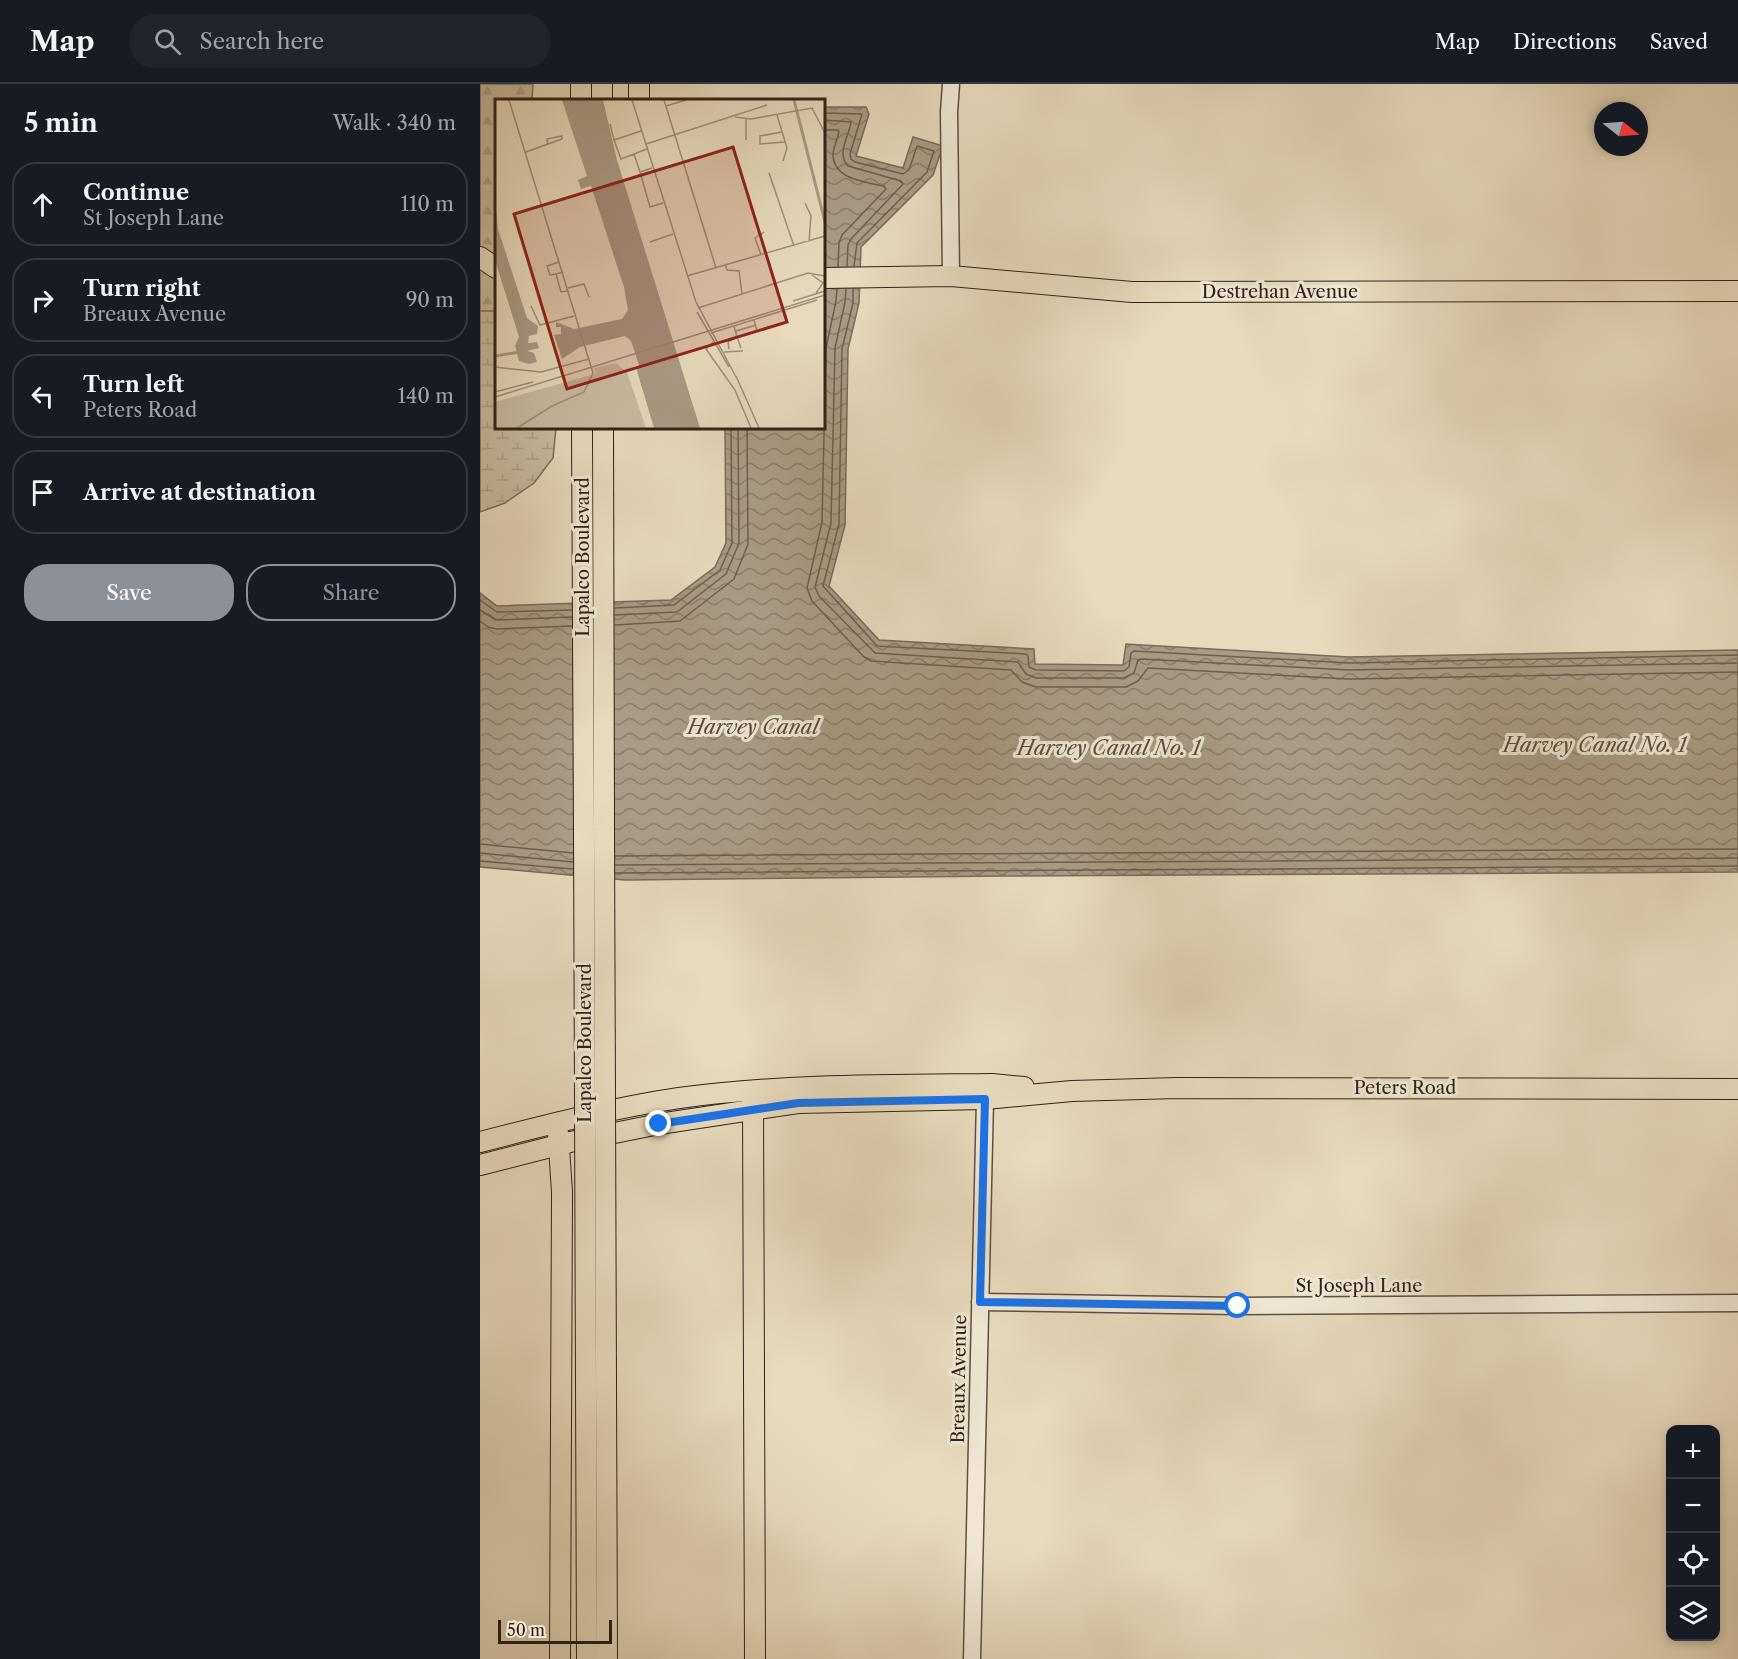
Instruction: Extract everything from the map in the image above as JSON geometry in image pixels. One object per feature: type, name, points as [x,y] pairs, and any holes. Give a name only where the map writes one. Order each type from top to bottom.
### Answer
[{"type":"main road","points":[[480,257],[495,267]]},
{"type":"main road","name":"Destrehan Avenue","points":[[825,278],[951,276],[1132,292],[1738,291]]},
{"type":"main road","name":"Lapalco Boulevard","points":[[582,429],[587,1659]]},
{"type":"main road","name":"Lapalco Boulevard","points":[[603,429],[607,1659]]},
{"type":"main road","name":"Peters Road","points":[[480,1165],[659,1124],[801,1087],[992,1084],[1072,1091]]},
{"type":"main road","name":"Peters Road","points":[[480,1142],[557,1122],[644,1104],[753,1100],[798,1103],[985,1099],[1072,1091],[1177,1088],[1738,1089]]},
{"type":"main road","points":[[753,1100],[755,1659]]},
{"type":"main road","points":[[557,1122],[562,1192],[560,1659]]},
{"type":"street","points":[[951,84],[949,112],[951,276]]},
{"type":"street","name":"Breaux Avenue","points":[[972,1659],[985,1099]]},
{"type":"street","name":"St Joseph Lane","points":[[980,1302],[1238,1306],[1738,1303]]},
{"type":"green space","points":[[480,84],[533,84],[532,99],[495,99],[496,429],[480,472]]},
{"type":"green space","points":[[480,311],[495,311],[495,429],[556,429],[553,458],[534,483],[505,503],[480,512]]},
{"type":"water","name":"Harvey Canal","points":[[825,107],[866,107],[869,114],[856,156],[903,168],[913,137],[943,146],[933,175],[861,247],[859,303],[848,349],[845,525],[829,586],[879,640],[1034,649],[1035,664],[1123,665],[1126,644],[1349,657],[1738,650],[1738,872],[625,880],[480,867],[480,593],[497,606],[671,600],[715,567],[726,543],[725,429],[825,429]]},
{"type":"route","points":[[659,1124],[798,1103],[985,1099],[980,1302],[1238,1306]]},
{"type":"water label","name":"Harvey Canal No. 1","points":[[1595,745]]},
{"type":"water label","name":"Harvey Canal No. 1","points":[[1109,748]]}]
